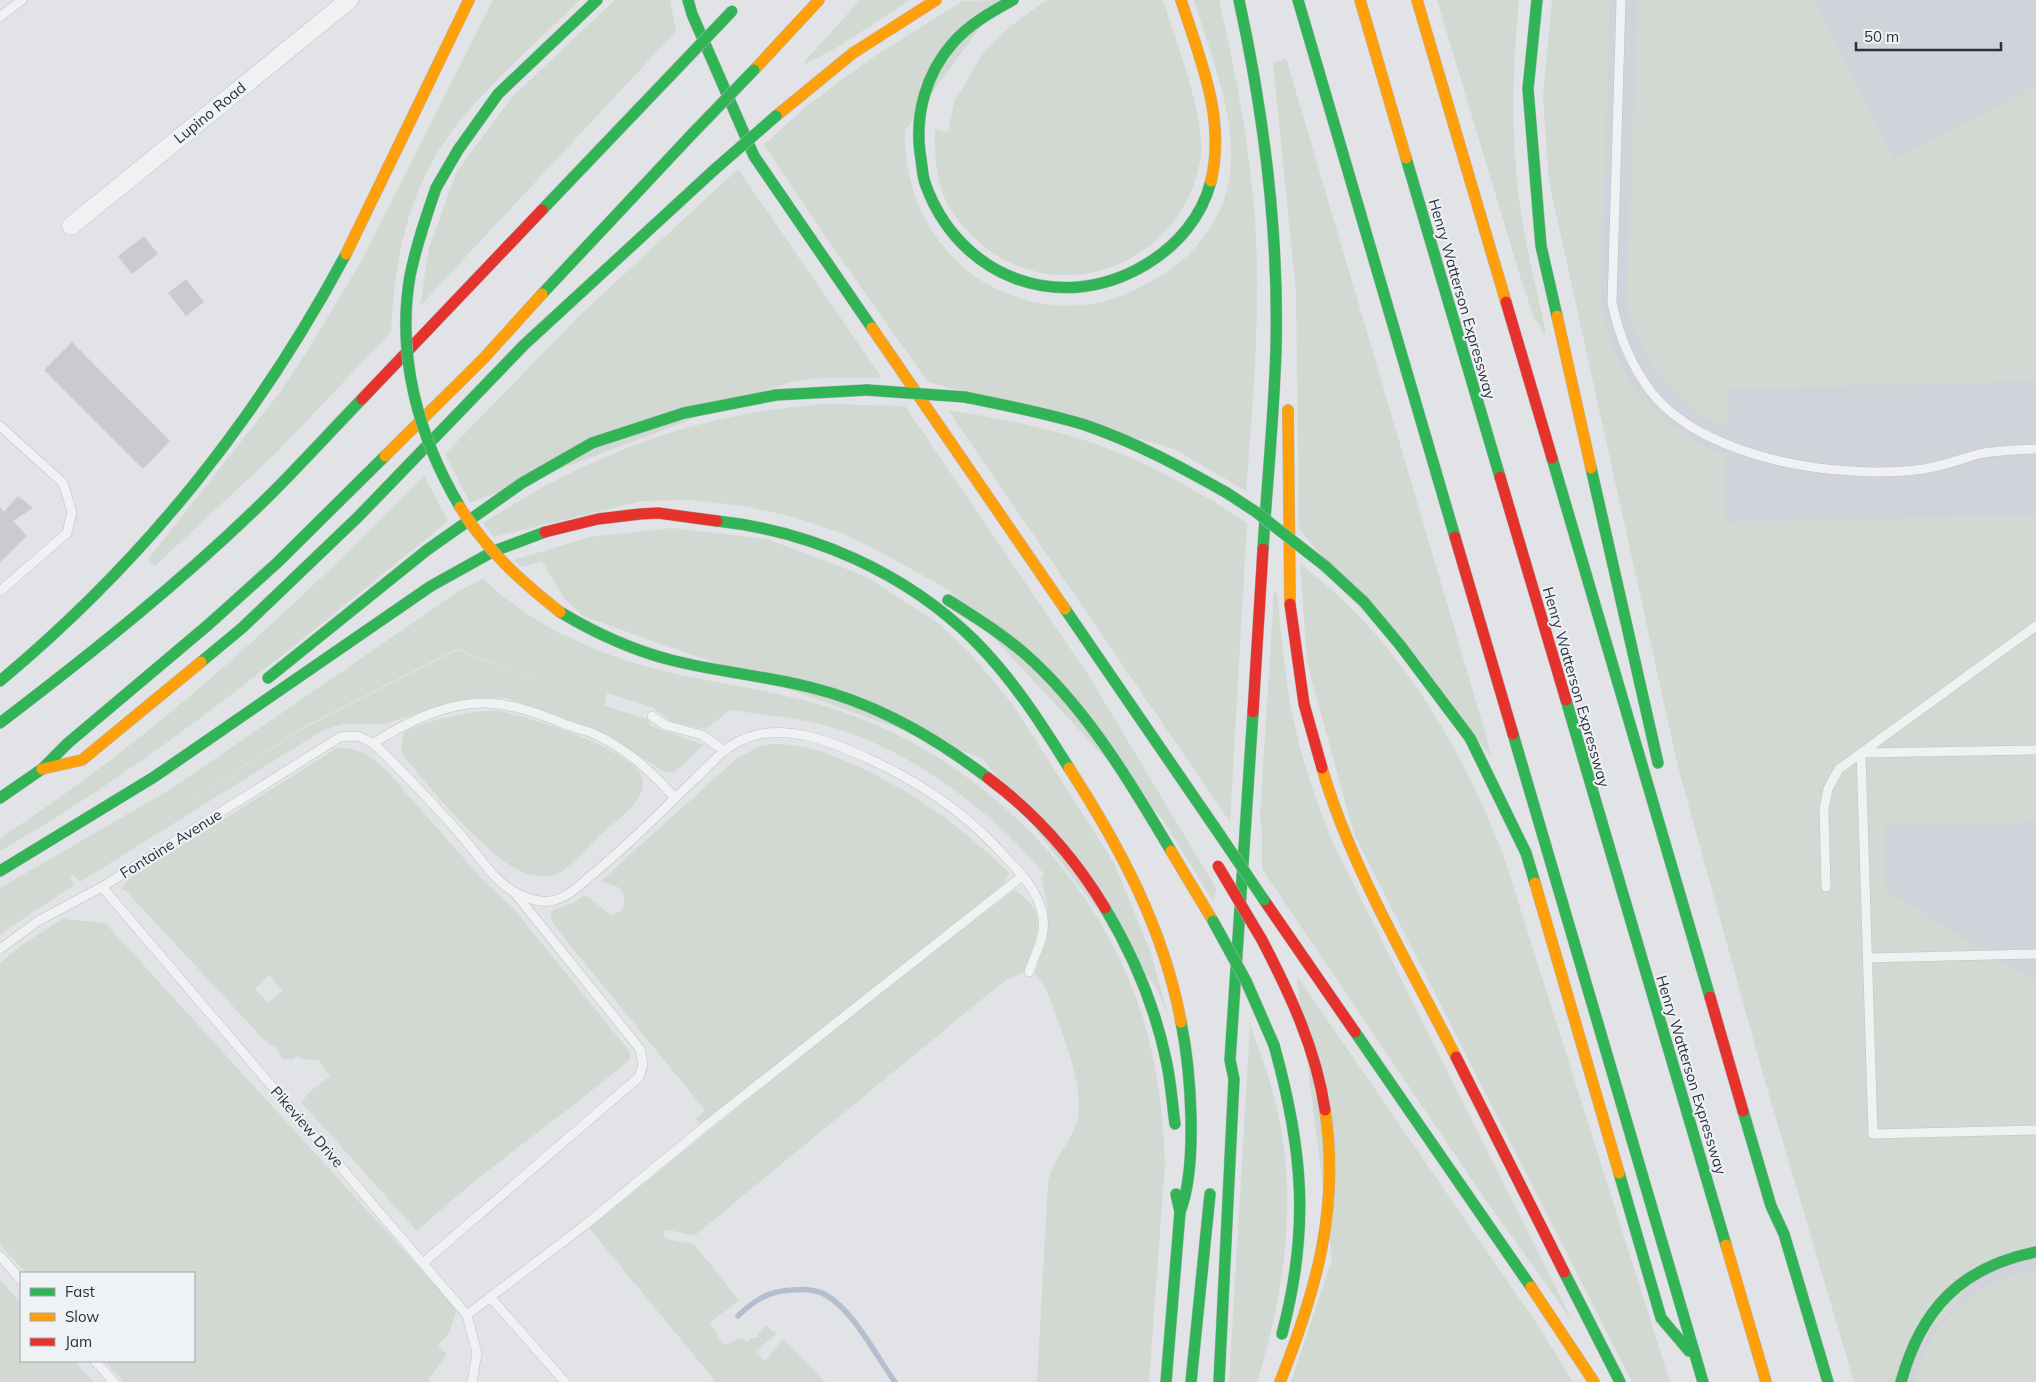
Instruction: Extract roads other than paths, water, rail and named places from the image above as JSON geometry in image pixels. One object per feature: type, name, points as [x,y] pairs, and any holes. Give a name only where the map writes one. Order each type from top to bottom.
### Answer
[{"type":"highway","points":[[0,681],[59,629],[160,527],[226,445],[268,386],[326,292],[469,0]]},
{"type":"highway","points":[[597,0],[564,29],[498,94],[458,150],[436,188],[414,262],[407,306],[412,383],[422,425],[444,481],[456,505],[475,532],[533,593],[560,612],[613,640],[664,658],[814,688],[850,700],[925,734],[960,754],[995,780],[1069,854],[1113,917],[1129,949],[1155,1015],[1170,1086],[1175,1134]]},
{"type":"highway","points":[[688,0],[692,14],[754,156],[1220,835],[1342,1018],[1541,1299],[1594,1382]]},
{"type":"highway","points":[[0,723],[85,658],[164,592],[269,496],[742,0]]},
{"type":"highway","points":[[0,798],[42,769],[68,743],[278,562],[484,358],[590,240],[819,0]]},
{"type":"highway","points":[[42,769],[82,760],[242,628],[359,516],[524,345],[714,170],[820,76],[902,18],[936,0]]},
{"type":"highway","points":[[1013,0],[986,14],[967,29],[941,60],[932,75],[920,110],[918,128],[919,163],[923,180],[936,212],[944,226],[966,249],[992,269],[1021,282],[1067,289],[1108,283],[1136,272],[1153,262],[1171,248],[1187,229],[1200,210],[1208,192],[1216,151],[1214,109],[1181,0]]},
{"type":"highway","points":[[1219,1382],[1234,1079],[1230,1060],[1276,350],[1275,245],[1270,173],[1254,66],[1239,0]]},
{"type":"highway","points":[[1298,0],[1703,1382]]},
{"type":"highway","name":"Henry Watterson Expressway","points":[[1360,0],[1766,1382]]},
{"type":"highway","points":[[1417,0],[1768,1197],[1784,1234],[1828,1382]]},
{"type":"highway","points":[[1537,0],[1528,89],[1542,246],[1661,774]]},
{"type":"highway","points":[[1276,350],[1290,416],[1289,598],[1295,652],[1304,704],[1334,809],[1382,912],[1620,1382]]},
{"type":"highway","points":[[246,715],[262,682],[427,550],[522,483],[592,443],[684,413],[776,395],[867,390],[965,397],[1042,413],[1101,431],[1152,452],[1227,493],[1264,517],[1325,566],[1364,602],[1400,644],[1470,738],[1526,853],[1662,1318],[1696,1359]]},
{"type":"highway","points":[[0,871],[124,796],[246,715],[416,596],[451,574],[507,545],[542,532],[581,522],[614,516],[664,513],[678,508],[707,509],[745,514],[798,526],[882,560],[984,622],[1044,672],[1100,738],[1213,921],[1246,981],[1274,1045],[1294,1126],[1299,1188],[1299,1246],[1286,1322],[1278,1348]]},
{"type":"highway","points":[[664,513],[679,518],[721,521],[762,527],[825,546],[877,570],[912,590],[955,623],[1004,672],[1030,708],[1110,832],[1136,879],[1158,932],[1172,979],[1184,1033],[1190,1076],[1187,1198],[1180,1212]]},
{"type":"highway","points":[[1174,768],[1193,818]]},
{"type":"highway","points":[[1215,862],[1262,940],[1282,976],[1300,1015],[1319,1076],[1328,1128],[1332,1177],[1322,1258],[1304,1317],[1280,1382]]},
{"type":"highway","points":[[1222,1078],[1230,1060]]},
{"type":"highway","points":[[1166,1382],[1180,1212],[1175,1181]]},
{"type":"highway","points":[[1191,1382],[1211,1184]]},
{"type":"highway","points":[[1784,1234],[1785,1209]]},
{"type":"highway","points":[[1901,1382],[1912,1345],[1922,1325],[1952,1290],[1970,1276],[1989,1266],[2010,1258],[2036,1252]]},
{"type":"highway","points":[[1268,1382],[1274,1365]]},
{"type":"street","name":"Lupino Road","points":[[71,226],[349,0]]},
{"type":"lane","points":[[0,17],[22,0]]},
{"type":"lane","points":[[1621,0],[1612,304],[1624,345],[1652,394],[1671,412],[1717,441],[1796,465],[1829,470],[1924,469],[1988,453],[2036,449]]},
{"type":"lane","points":[[0,426],[63,483],[72,512],[67,533],[0,591]]},
{"type":"lane","points":[[1826,887],[1824,809],[1828,788],[1839,769],[2036,626]]},
{"type":"lane","points":[[423,1263],[638,1077],[643,1064],[640,1049],[514,892],[494,873],[396,765],[373,743],[404,724],[448,709],[496,703],[547,717],[591,732],[629,754],[675,798]]},
{"type":"lane","points":[[652,716],[666,725],[702,735],[725,751]]},
{"type":"lane","points":[[514,892],[541,902],[565,897],[614,858],[725,751],[743,739],[768,733],[801,735],[842,746],[897,772],[948,805],[983,834],[1035,893],[1043,916],[1042,936],[1030,972]]},
{"type":"lane","name":"Fontaine Avenue","points":[[0,949],[38,921],[102,887],[340,737],[358,736],[373,743]]},
{"type":"lane","points":[[1861,753],[2036,750]]},
{"type":"lane","points":[[1861,753],[1873,1134],[2036,1130]]},
{"type":"lane","points":[[467,1315],[585,1224],[703,1128],[1022,876]]},
{"type":"lane","name":"Pikeview Drive","points":[[102,887],[467,1315],[477,1353],[472,1382]]},
{"type":"lane","points":[[1868,958],[2036,954]]},
{"type":"lane","points":[[0,1256],[20,1279]]},
{"type":"lane","points":[[490,1298],[565,1382]]},
{"type":"lane","points":[[96,1362],[114,1382]]},
{"type":"waterway","points":[[738,1316],[762,1297],[776,1292],[805,1290],[822,1293],[836,1302],[846,1312],[864,1335],[895,1382]]}]
